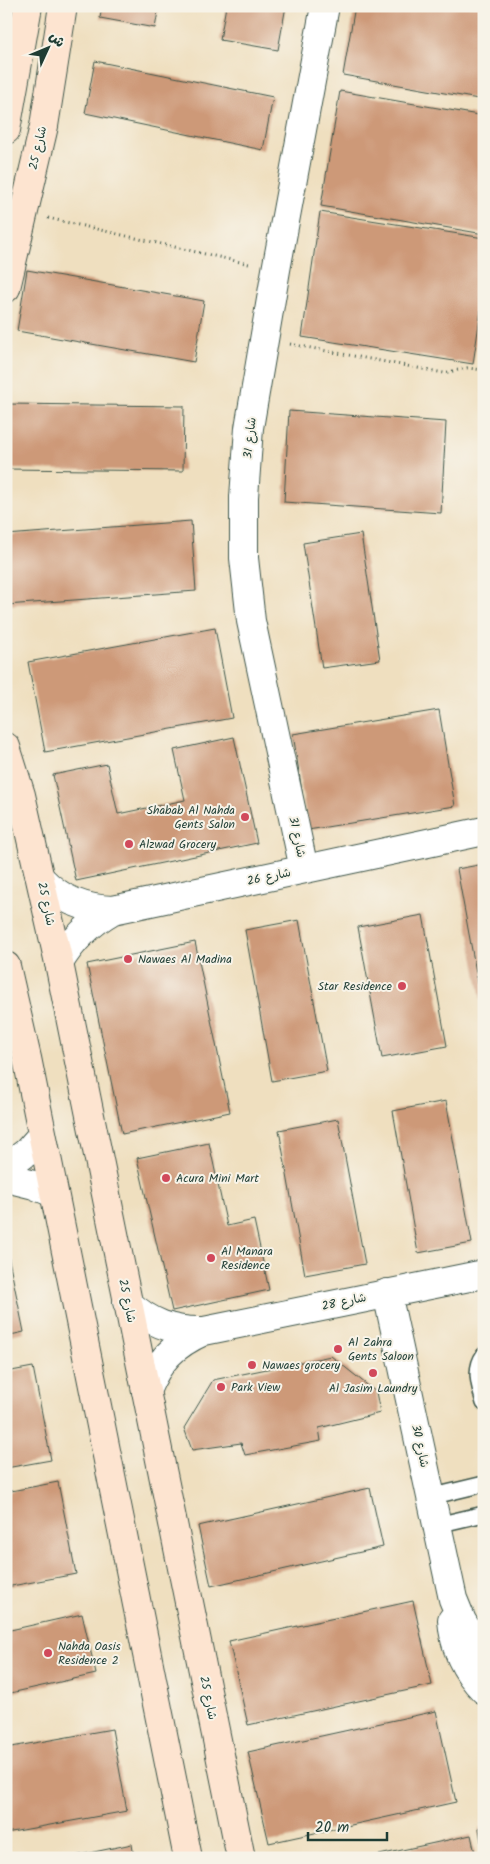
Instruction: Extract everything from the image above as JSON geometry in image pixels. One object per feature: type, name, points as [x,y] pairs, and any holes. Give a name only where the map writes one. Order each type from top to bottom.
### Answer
[{"type":"street","points":[[6,130],[28,6]]},
{"type":"street","name":"شارع 25","points":[[6,288],[44,126],[63,6]]},
{"type":"street","name":"شارع 31","points":[[304,869],[251,621],[244,558],[244,497],[249,428],[324,6]]},
{"type":"street","name":"شارع 25","points":[[6,747],[14,770],[41,879],[59,963],[241,1858]]},
{"type":"street","name":"شارع 26","points":[[59,963],[67,949],[82,932],[100,917],[114,910],[484,832]]},
{"type":"street","name":"شارع 26","points":[[41,879],[50,889],[74,903],[86,908],[114,910]]},
{"type":"street","points":[[6,966],[27,1058],[188,1858]]},
{"type":"street","points":[[6,1168],[27,1152],[42,1135]]},
{"type":"street","points":[[6,1178],[34,1185],[53,1193]]},
{"type":"street","name":"شارع 28","points":[[127,1302],[137,1312],[162,1326],[189,1332],[204,1331],[484,1274]]},
{"type":"street","name":"شارع 30","points":[[388,1293],[453,1599],[462,1621],[484,1657]]},
{"type":"street","name":"شارع 28","points":[[146,1391],[158,1365],[168,1354],[178,1344],[204,1331]]},
{"type":"street","name":"شارع 30","points":[[453,1599],[451,1616],[456,1648],[463,1663],[484,1690]]},
{"type":"lane","points":[[484,1355],[478,1365],[477,1374],[484,1403]]},
{"type":"lane","points":[[430,1497],[484,1484]]},
{"type":"lane","points":[[437,1525],[484,1514]]},
{"type":"path","points":[[24,212],[276,270]]},
{"type":"path","points":[[265,339],[444,373],[467,368],[484,370]]},
{"type":"building","points":[[102,6],[159,6],[155,28],[100,18]]},
{"type":"building","points":[[226,6],[286,6],[278,50],[220,40]]},
{"type":"building","points":[[355,6],[484,6],[484,100],[343,75]]},
{"type":"building","points":[[95,61],[273,97],[263,150],[85,113]]},
{"type":"building","points":[[340,91],[484,116],[484,234],[321,206]]},
{"type":"building","points":[[320,212],[484,238],[484,290],[473,364],[302,337]]},
{"type":"building","points":[[27,270],[204,301],[194,362],[17,331]]},
{"type":"building","points":[[6,404],[184,406],[183,471],[6,469]]},
{"type":"building","points":[[289,411],[446,422],[441,513],[284,502]]},
{"type":"building","points":[[191,521],[196,591],[6,605],[6,535]]},
{"type":"building","points":[[361,534],[380,660],[322,668],[303,543]]},
{"type":"building","points":[[215,628],[232,718],[45,752],[28,662]]},
{"type":"building","points":[[439,710],[455,806],[308,830],[293,734]]},
{"type":"building","points":[[234,737],[257,843],[76,881],[53,775],[107,764],[118,814],[185,800],[174,750]]},
{"type":"building","points":[[484,864],[484,1010],[483,1010],[457,869]]},
{"type":"building","name":"Star Residence","points":[[423,915],[447,1046],[382,1058],[358,927]]},
{"type":"building","points":[[299,920],[327,1071],[272,1081],[245,930]]},
{"type":"building","points":[[195,942],[230,1112],[122,1134],[87,964]]},
{"type":"building","points":[[446,1101],[472,1243],[418,1253],[393,1111]]},
{"type":"building","points":[[338,1119],[365,1264],[305,1275],[279,1130]]},
{"type":"building","name":"Al Manara Residence","points":[[209,1143],[227,1226],[254,1220],[269,1290],[172,1311],[137,1158]]},
{"type":"building","points":[[6,1251],[24,1332],[6,1336]]},
{"type":"building","points":[[331,1356],[376,1392],[380,1413],[319,1428],[321,1441],[245,1455],[241,1443],[192,1450],[184,1428],[213,1380]]},
{"type":"building","points":[[33,1367],[51,1460],[6,1468],[6,1372]]},
{"type":"building","points":[[58,1482],[76,1574],[6,1587],[6,1492]]},
{"type":"building","points":[[370,1488],[383,1547],[211,1586],[198,1526]]},
{"type":"building","points":[[413,1601],[432,1685],[248,1725],[229,1641]]},
{"type":"building","name":"Nahda Oasis Residence 2","points":[[82,1614],[96,1674],[6,1694],[6,1631]]},
{"type":"building","points":[[436,1711],[456,1802],[269,1843],[248,1752]]},
{"type":"building","points":[[112,1729],[127,1811],[6,1833],[6,1748]]},
{"type":"building","points":[[484,1827],[484,1841],[481,1842],[479,1828]]},
{"type":"building","points":[[471,1835],[476,1858],[370,1858],[370,1857]]},
{"type":"building","points":[[132,1844],[134,1858],[70,1858],[70,1857]]},
{"type":"place","name":"Shabab Al Nahda Gents Salon","points":[[245,817]]},
{"type":"place","name":"Alzwad Grocery","points":[[129,844]]},
{"type":"place","name":"Nawaes Al Madina","points":[[128,959]]},
{"type":"place","name":"Star Residence","points":[[402,986]]},
{"type":"place","name":"Acura Mini Mart","points":[[166,1178]]},
{"type":"place","name":"Al Manara Residence","points":[[211,1258]]},
{"type":"place","name":"Al Zahra Gents Saloon","points":[[338,1349]]},
{"type":"place","name":"Nawaes grocery","points":[[252,1365]]},
{"type":"place","name":"Al Jasim Laundry","points":[[373,1373]]},
{"type":"place","name":"Park View","points":[[221,1387]]},
{"type":"place","name":"Nahda Oasis Residence 2","points":[[48,1653]]}]
